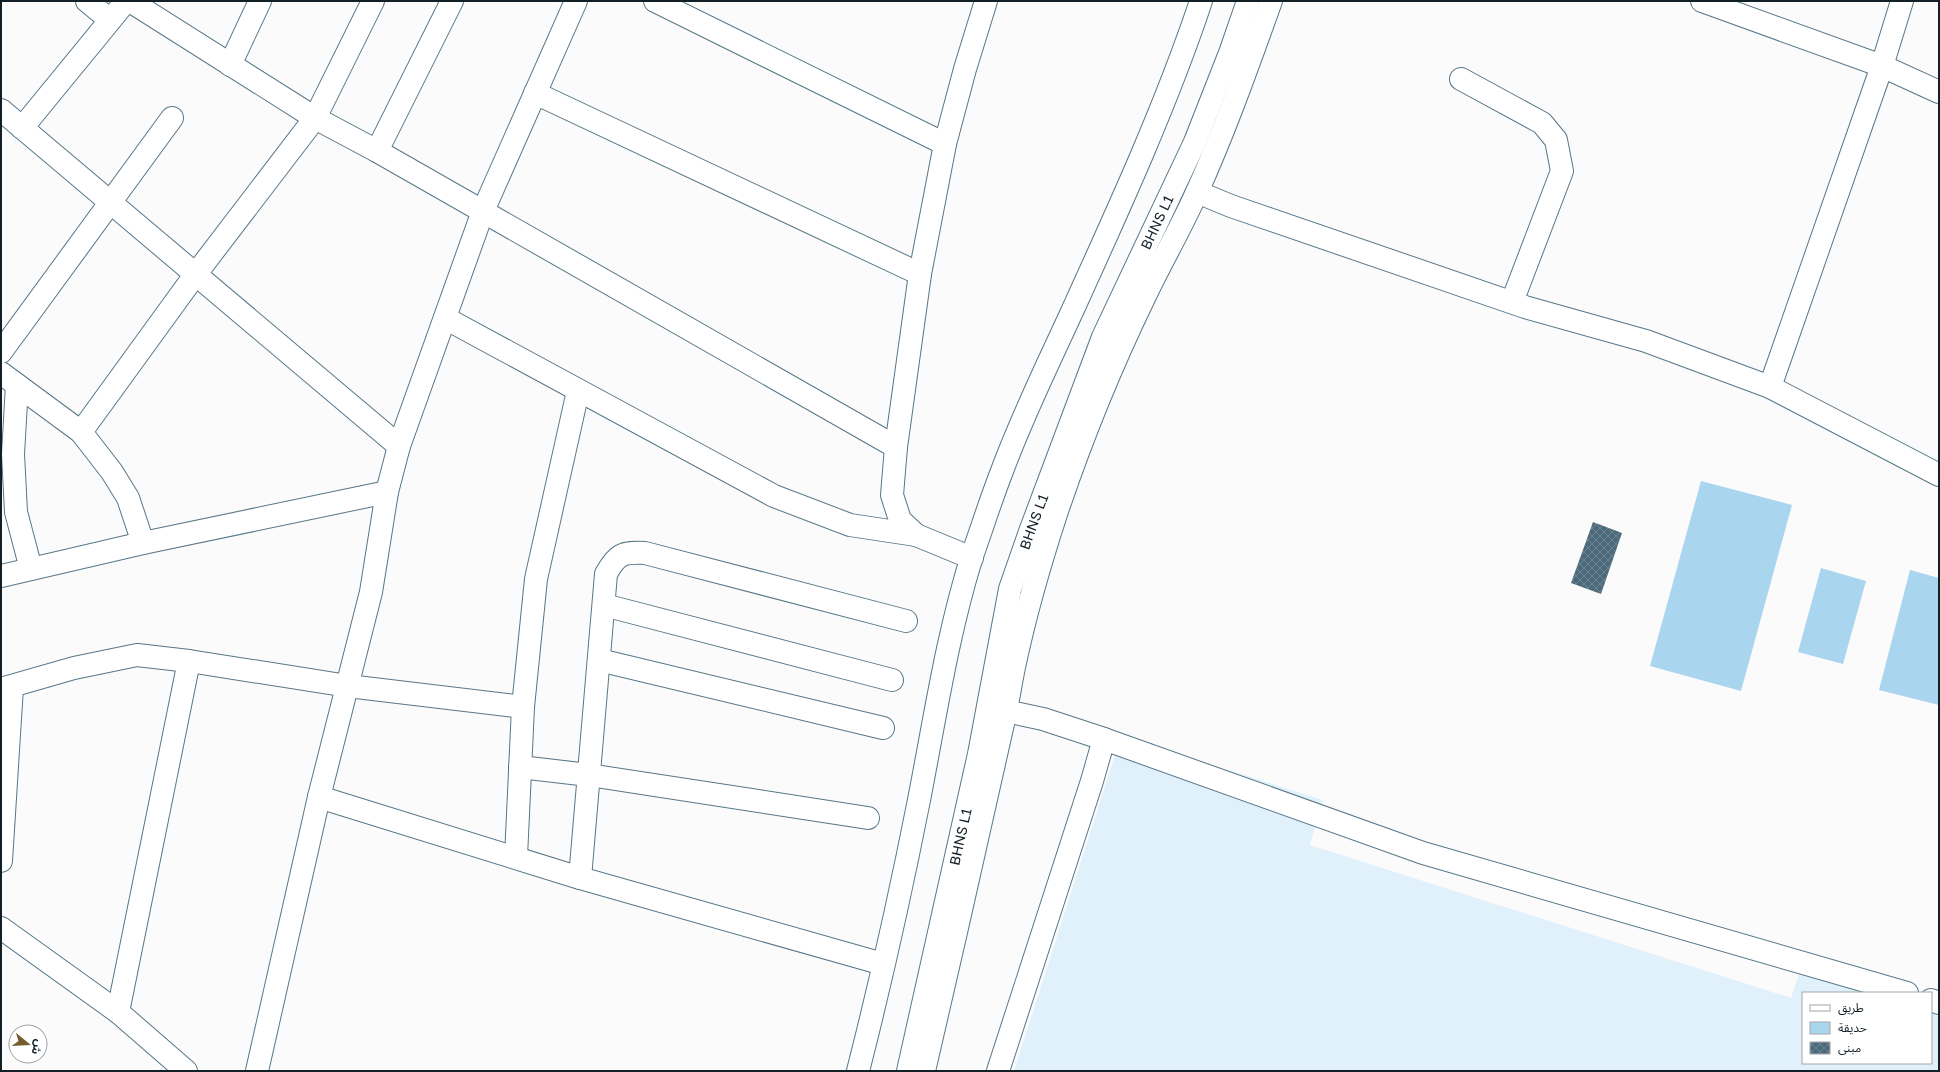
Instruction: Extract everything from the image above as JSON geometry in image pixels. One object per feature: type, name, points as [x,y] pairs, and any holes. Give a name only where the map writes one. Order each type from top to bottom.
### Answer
[{"type":"street","points":[[87,1],[110,20]]},
{"type":"street","points":[[22,128],[126,1]]},
{"type":"street","points":[[130,1],[314,118],[483,211],[896,447]]},
{"type":"street","points":[[230,64],[260,1]]},
{"type":"street","points":[[81,432],[195,275],[314,118],[373,1]]},
{"type":"street","points":[[376,151],[452,1]]},
{"type":"street","points":[[257,1071],[319,797],[371,592],[387,492],[399,446],[483,211],[576,1]]},
{"type":"street","points":[[655,1],[946,144]]},
{"type":"street","points":[[916,535],[900,520],[892,495],[896,447],[920,274],[946,144],[965,69],[986,1]]},
{"type":"street","points":[[858,1071],[884,964],[912,835],[941,676],[957,608],[972,558],[1001,472],[1029,404],[1127,186],[1163,101],[1201,1]]},
{"type":"street","name":"BHNS L1","points":[[898,1071],[965,751],[1013,554],[1093,342],[1225,43],[1239,1]]},
{"type":"street","name":"BHNS L1","points":[[908,1071],[979,754],[1010,589],[1030,529],[1103,336],[1195,142],[1230,53],[1248,1]]},
{"type":"street","points":[[924,1071],[1006,711],[1014,665],[1033,589],[1056,514],[1082,440],[1112,367],[1145,296],[1197,192],[1249,64],[1271,1]]},
{"type":"street","points":[[1702,1],[1882,66],[1939,92]]},
{"type":"street","points":[[1770,387],[1882,66],[1902,1]]},
{"type":"street","points":[[1461,78],[1542,123],[1556,140],[1562,171],[1512,302]]},
{"type":"street","points":[[535,93],[920,274]]},
{"type":"street","points":[[1,110],[399,446]]},
{"type":"street","points":[[1,352],[172,118]]},
{"type":"street","points":[[1197,192],[1238,208],[1512,302],[1646,341],[1770,387],[1939,475]]},
{"type":"street","points":[[445,318],[774,496],[850,525],[916,535],[972,558]]},
{"type":"street","points":[[9,379],[81,432],[112,472],[128,498],[143,543]]},
{"type":"street","points":[[9,379],[16,512],[31,569]]},
{"type":"street","points":[[516,857],[523,707],[536,579],[578,390]]},
{"type":"street","points":[[1,576],[143,543],[387,492]]},
{"type":"street","points":[[580,878],[606,574],[614,560],[626,552],[645,553],[906,622]]},
{"type":"street","points":[[604,605],[892,680]]},
{"type":"street","points":[[1,861],[6,688],[74,668],[137,655],[188,661],[348,686],[523,707]]},
{"type":"street","points":[[599,660],[883,728]]},
{"type":"street","points":[[118,1012],[188,661]]},
{"type":"street","points":[[1006,711],[1043,719],[1104,739],[1423,853],[1903,992]]},
{"type":"street","points":[[998,1071],[1092,781],[1104,739]]},
{"type":"street","points":[[520,767],[589,775],[868,818]]},
{"type":"street","points":[[319,797],[580,878],[884,964]]},
{"type":"street","points":[[1,928],[118,1012],[186,1071]]},
{"type":"shaded area","points":[[1121,736],[1323,800],[1310,845],[1791,998],[1803,961],[1902,992],[1802,992],[1802,1064],[1932,1064],[1932,1001],[1939,1004],[1939,1071],[1014,1071]]},
{"type":"green space","points":[[1701,481],[1792,505],[1741,691],[1650,666]]},
{"type":"green space","points":[[1821,568],[1866,581],[1843,664],[1798,652]]},
{"type":"green space","points":[[1910,570],[1939,578],[1939,705],[1879,690]]},
{"type":"building","points":[[1593,522],[1622,533],[1601,594],[1571,583]]}]
